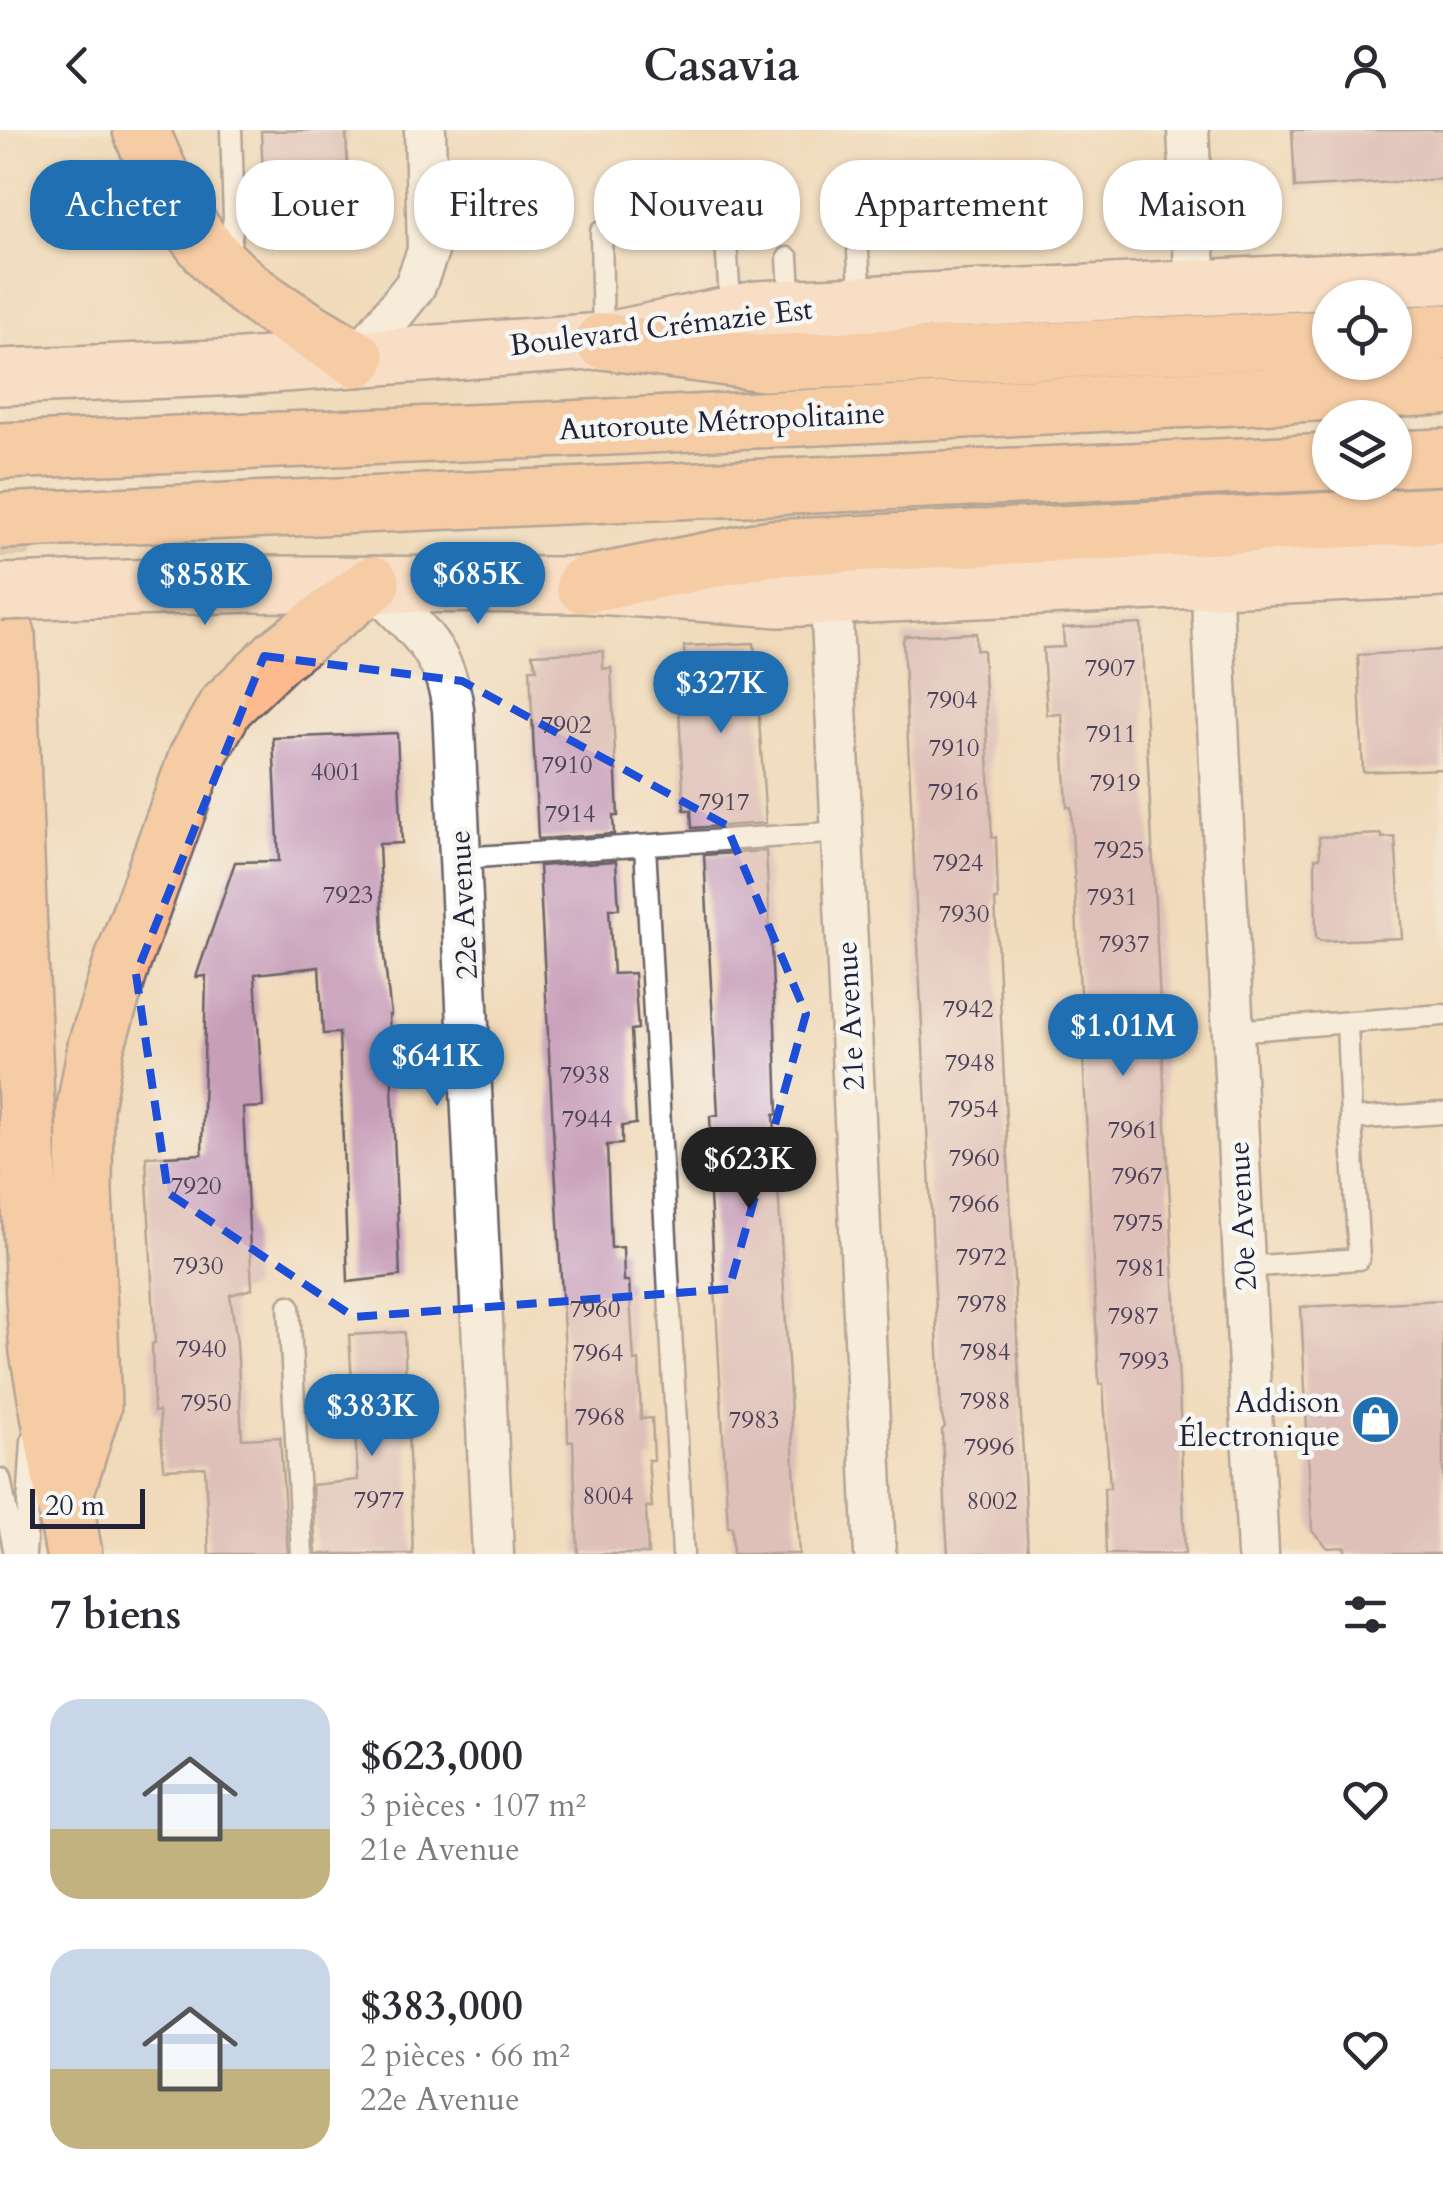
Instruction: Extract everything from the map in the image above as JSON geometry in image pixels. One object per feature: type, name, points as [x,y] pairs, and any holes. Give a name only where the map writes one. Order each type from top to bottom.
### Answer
[{"type":"main road","points":[[140,130],[171,197],[205,248],[256,295],[357,359]]},
{"type":"main road","name":"Boulevard Crémazie Est","points":[[13,376],[357,359],[604,341],[731,315],[789,283],[860,278],[1196,288],[1443,276]]},
{"type":"main road","points":[[1412,334],[1443,332]]},
{"type":"main road","points":[[604,341],[764,362],[1312,339]]},
{"type":"main road","name":"Autoroute Métropolitaine","points":[[0,450],[587,428],[1443,388]]},
{"type":"main road","points":[[1412,458],[1443,456]]},
{"type":"main road","points":[[0,521],[1312,463]]},
{"type":"main road","points":[[584,585],[771,548],[1443,515]]},
{"type":"main road","points":[[74,1554],[38,1352],[30,1230],[15,606],[372,584],[584,585],[779,600],[1443,568]]},
{"type":"main road","points":[[64,1498],[93,1406],[84,1191],[86,1107],[96,1046],[123,960],[209,731],[226,706],[278,656],[372,584]]},
{"type":"street","points":[[357,359],[416,286],[428,251],[425,130]]},
{"type":"street","points":[[1188,130],[1196,288]]},
{"type":"street","name":"20e Avenue","points":[[1211,578],[1258,1554]]},
{"type":"street","name":"22e Avenue","points":[[372,584],[430,644],[450,684],[493,1554]]},
{"type":"street","name":"21e Avenue","points":[[831,598],[875,1554]]},
{"type":"lane","points":[[224,268],[233,230],[232,130]]},
{"type":"lane","points":[[604,341],[601,232],[725,229],[731,315]]},
{"type":"lane","points":[[460,858],[842,832]]},
{"type":"lane","points":[[646,846],[683,1554]]},
{"type":"lane","points":[[1232,1031],[1443,1015]]},
{"type":"lane","points":[[1244,1267],[1358,1259],[1347,1022]]},
{"type":"lane","points":[[1351,1119],[1443,1113]]},
{"type":"lane","points":[[289,1306],[302,1554]]},
{"type":"lane","points":[[25,1554],[38,1352]]},
{"type":"lane","points":[[0,1479],[15,1554]]},
{"type":"highlighted area","points":[[264,656],[462,681],[726,825],[806,1014],[729,1289],[354,1317],[168,1193],[136,974]]},
{"type":"building","points":[[346,130],[347,160],[262,160],[261,131]]},
{"type":"building","points":[[1292,130],[1443,130],[1443,179],[1295,188]]},
{"type":"building","points":[[1141,624],[1185,1554],[1106,1554],[1104,1488],[1110,1488],[1103,1384],[1099,1384],[1071,807],[1067,807],[1062,714],[1047,715],[1043,648],[1064,647],[1063,628]]},
{"type":"building","points":[[976,633],[976,650],[983,650],[992,838],[996,837],[995,900],[1028,1554],[948,1554],[946,1525],[942,1430],[945,1427],[941,1413],[903,640],[905,636]]},
{"type":"building","points":[[754,643],[766,823],[692,828],[691,810],[684,810],[677,666],[685,665],[684,646]]},
{"type":"building","points":[[1443,650],[1443,769],[1363,772],[1358,655]]},
{"type":"building","points":[[603,651],[603,669],[611,668],[618,816],[613,816],[614,834],[538,839],[530,669],[537,669],[532,654]]},
{"type":"building","points":[[397,733],[402,843],[379,844],[391,1015],[400,1276],[348,1282],[339,1033],[323,1034],[319,967],[255,974],[263,1107],[243,1108],[252,1289],[230,1295],[237,1342],[242,1439],[280,1437],[288,1554],[209,1554],[205,1467],[164,1469],[159,1411],[154,1412],[155,1343],[146,1157],[202,1154],[206,976],[196,977],[235,862],[279,861],[273,738]]},
{"type":"building","points":[[1382,834],[1382,838],[1395,837],[1402,938],[1316,938],[1315,858],[1320,858],[1319,837]]},
{"type":"building","points":[[766,851],[778,1114],[774,1115],[799,1554],[733,1554],[732,1527],[728,1527],[707,1140],[711,1140],[710,1116],[718,1115],[704,855]]},
{"type":"building","points":[[616,861],[619,909],[609,909],[613,974],[634,973],[638,1029],[631,1030],[636,1124],[622,1126],[622,1144],[607,1145],[611,1248],[623,1247],[634,1361],[639,1360],[641,1419],[652,1418],[654,1460],[648,1460],[652,1507],[646,1507],[648,1554],[578,1554],[573,1441],[568,1442],[539,866]]},
{"type":"building","name":"Addison Électronique","points":[[1443,1300],[1443,1554],[1345,1554],[1345,1547],[1328,1548],[1312,1531],[1301,1307]]},
{"type":"building","points":[[404,1332],[413,1554],[316,1554],[312,1485],[358,1480],[349,1335]]},
{"type":"tunnel","points":[[0,502],[7,634]]},
{"type":"place","name":"Addison Électronique","points":[[1375,1419]]}]
